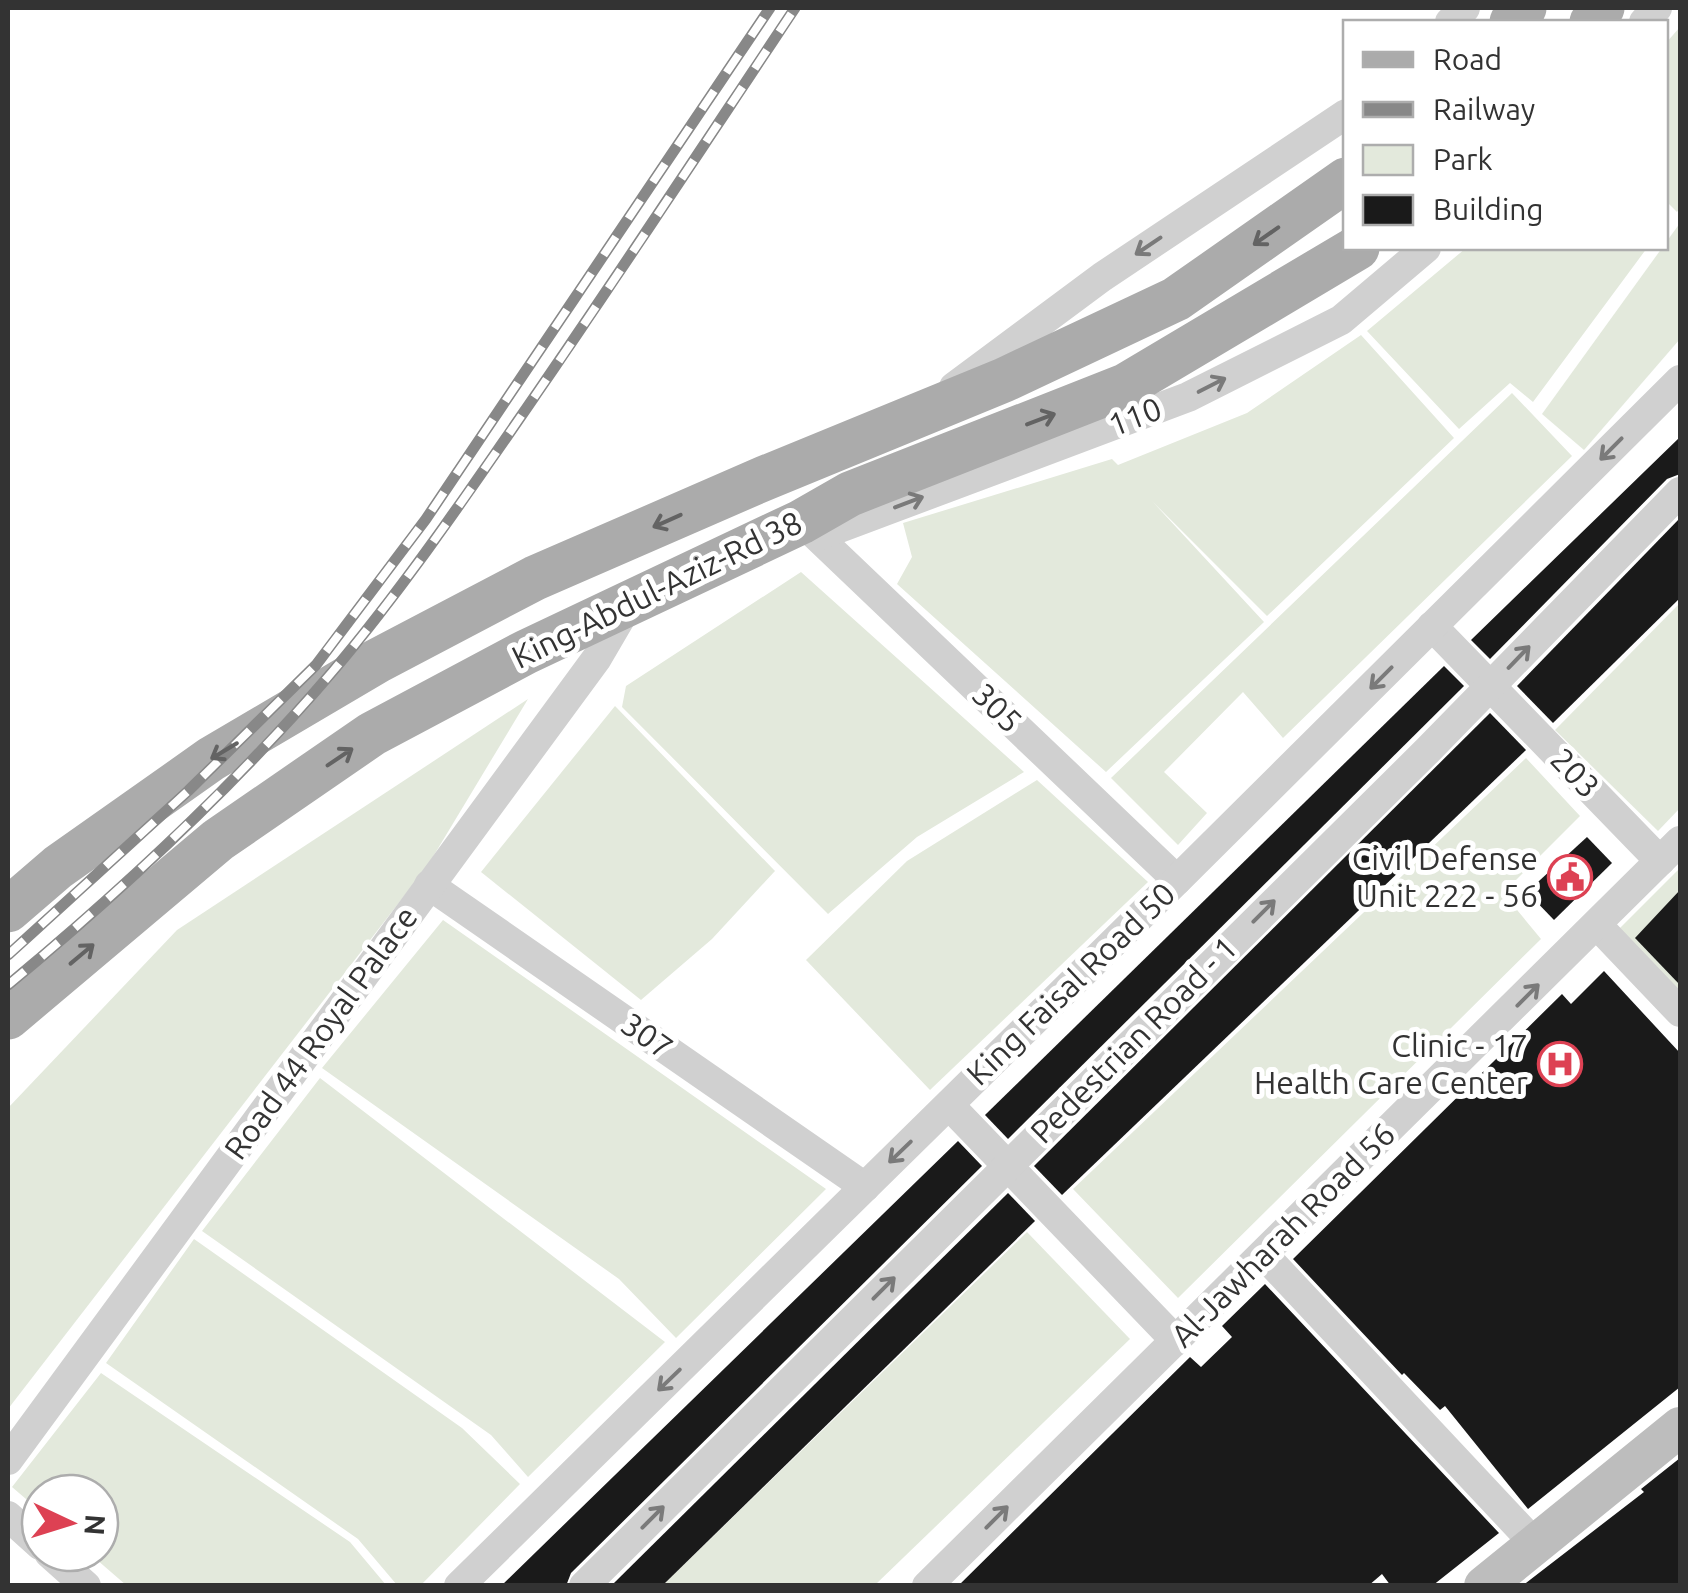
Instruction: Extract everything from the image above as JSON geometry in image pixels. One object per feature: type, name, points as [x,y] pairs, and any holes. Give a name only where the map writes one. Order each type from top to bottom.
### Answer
[{"type":"main road","name":"King-Abdul-Aziz-Rd 38","points":[[8,910],[58,867],[210,759],[377,661],[535,578],[1004,380],[1176,299],[1343,182]]},
{"type":"main road","name":"King-Abdul-Aziz-Rd 38","points":[[8,1017],[218,840],[372,734],[630,602],[809,529],[850,494],[1125,386],[1355,250]]},
{"type":"main road","points":[[1484,1586],[1680,1428]]},
{"type":"street","points":[[912,418],[1102,277],[1343,116]]},
{"type":"street","name":"110","points":[[809,529],[1188,397],[1341,320],[1424,250]]},
{"type":"street","name":"King Faisal Road 50","points":[[459,1586],[1680,380]]},
{"type":"street","name":"Pedestrian Road - 1","points":[[584,1586],[1490,686],[1680,492]]},
{"type":"street","name":"305","points":[[809,529],[1177,880]]},
{"type":"street","name":"Road 44 Royal Palace","points":[[8,1460],[597,658],[630,602]]},
{"type":"street","name":"203","points":[[1432,626],[1490,686],[1670,851]]},
{"type":"street","name":"Al-Jawharah Road 56","points":[[927,1586],[1670,851]]},
{"type":"street","name":"307","points":[[429,885],[865,1186]]},
{"type":"street","points":[[1598,926],[1680,1012]]},
{"type":"street","points":[[948,1105],[1176,1341]]},
{"type":"street","points":[[1264,1255],[1535,1544]]},
{"type":"green space","points":[[1680,27],[1677,212],[1668,203],[1668,41]]},
{"type":"green space","points":[[1680,223],[1680,339],[1584,450],[1542,414],[1660,250],[1668,250],[1668,240]]},
{"type":"green space","points":[[1464,250],[1646,250],[1533,402],[1510,383],[1459,429],[1367,331]]},
{"type":"green space","points":[[1361,335],[1454,438],[1267,616],[1152,501],[1264,622],[1106,772],[897,584],[912,557],[903,523],[1112,459],[1118,465],[1247,413]]},
{"type":"green space","points":[[1512,393],[1572,456],[1283,738],[1243,692],[1164,772],[1207,813],[1178,845],[1111,778]]},
{"type":"green space","points":[[801,572],[1024,772],[917,837],[828,914],[622,707],[626,686]]},
{"type":"green space","points":[[1680,603],[1680,808],[1658,831],[1555,730]]},
{"type":"green space","points":[[528,699],[428,865],[8,1409],[8,1108],[177,930]]},
{"type":"green space","points":[[615,706],[775,871],[712,939],[641,1000],[481,872]]},
{"type":"green space","points":[[1526,758],[1580,816],[1503,893],[1541,939],[1178,1298],[1073,1189]]},
{"type":"green space","points":[[1037,780],[1148,882],[930,1090],[806,960],[907,861]]},
{"type":"green space","points":[[1680,868],[1680,996],[1617,931]]},
{"type":"green space","points":[[443,920],[826,1189],[676,1338],[619,1279],[322,1068]]},
{"type":"green space","points":[[320,1078],[665,1342],[528,1477],[491,1435],[202,1231]]},
{"type":"green space","points":[[1027,1232],[1130,1339],[875,1585],[663,1585]]},
{"type":"green space","points":[[194,1239],[462,1428],[520,1484],[421,1585],[397,1585],[358,1539],[106,1363]]},
{"type":"green space","points":[[101,1373],[350,1542],[386,1585],[126,1585],[112,1573],[120,1573],[120,1473],[23,1473]]},
{"type":"green space","points":[[20,1477],[20,1494],[12,1487]]},
{"type":"building","points":[[1680,437],[1680,474],[1667,479],[1490,659],[1471,640]]},
{"type":"building","points":[[1680,518],[1680,598],[1553,723],[1517,686]]},
{"type":"building","points":[[1444,666],[1464,686],[1008,1139],[985,1115]]},
{"type":"building","points":[[1490,713],[1526,750],[1062,1195],[1034,1166]]},
{"type":"building","name":"Civil Defense Unit 222 - 56","points":[[1587,837],[1612,863],[1554,920],[1527,892]]},
{"type":"building","points":[[1680,890],[1680,985],[1635,938]]},
{"type":"building","points":[[1604,971],[1680,1053],[1680,1387],[1528,1509],[1445,1406],[1440,1410],[1402,1375],[1293,1259],[1562,994],[1571,1004]]},
{"type":"building","points":[[958,1141],[982,1166],[571,1573],[566,1586],[501,1586]]},
{"type":"building","points":[[1008,1193],[1035,1221],[662,1586],[611,1586]]},
{"type":"building","points":[[1265,1284],[1499,1533],[1432,1586],[1391,1586],[1382,1574],[1368,1586],[958,1586],[1190,1357],[1201,1367],[1232,1337],[1222,1326]]},
{"type":"building","points":[[1680,1458],[1680,1586],[1522,1586],[1644,1492],[1641,1489]]},
{"type":"railway","points":[[8,955],[188,791],[316,665],[426,519],[770,8]]},
{"type":"railway","points":[[8,985],[135,874],[218,794],[358,641],[517,422],[795,8]]},
{"type":"place","name":"Civil Defense Unit 222 - 56","points":[[1570,877]]},
{"type":"place","name":"Clinic - 17 Health Care Center","points":[[1560,1064]]}]
